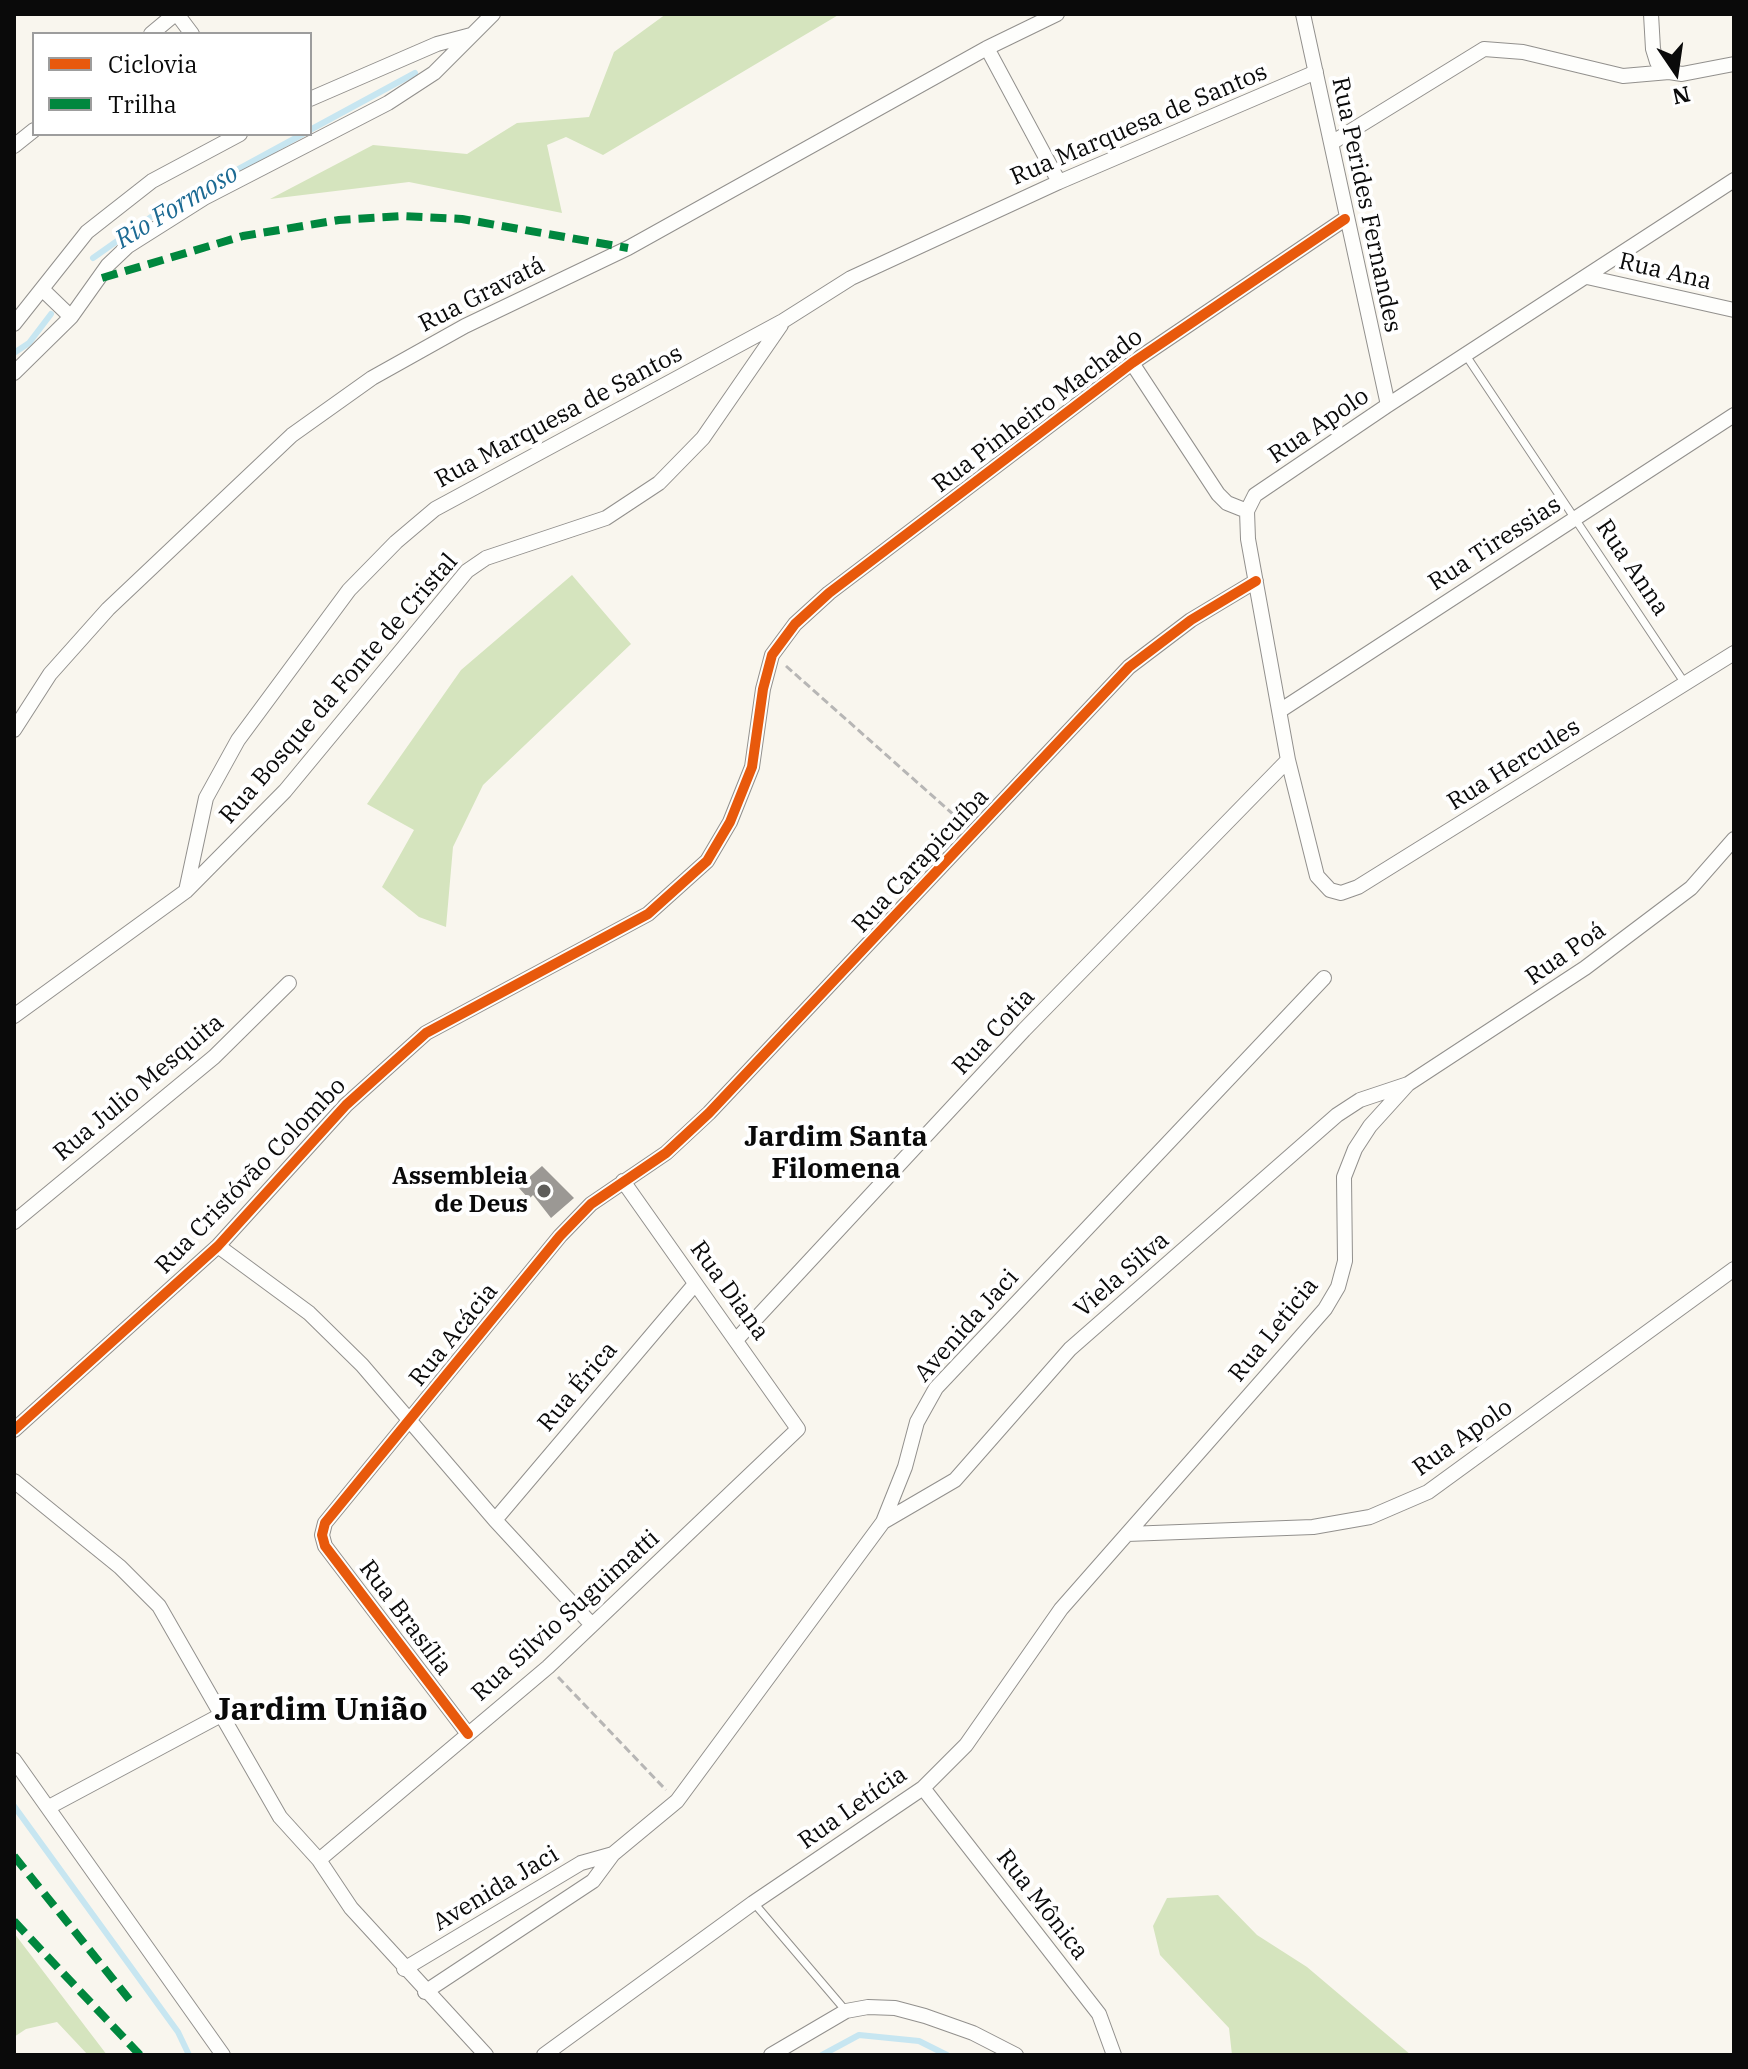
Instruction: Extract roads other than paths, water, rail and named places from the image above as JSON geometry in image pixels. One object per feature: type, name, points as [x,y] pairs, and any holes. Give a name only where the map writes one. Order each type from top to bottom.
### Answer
[{"type":"street","points":[[154,32],[176,14],[190,32]]},
{"type":"street","points":[[14,373],[128,246],[204,198],[388,103],[434,73],[493,14]]},
{"type":"street","name":"Rua Gravatá","points":[[14,730],[50,674],[108,609],[292,435],[372,378],[465,326],[628,248],[987,48],[1057,14]]},
{"type":"street","name":"Rua Perides Fernandes","points":[[1303,14],[1333,142],[1345,219],[1388,405]]},
{"type":"street","points":[[1651,14],[1657,62],[1669,72]]},
{"type":"street","points":[[312,98],[424,49],[471,35]]},
{"type":"street","points":[[987,48],[1059,182]]},
{"type":"street","points":[[1333,142],[1484,49],[1523,52],[1623,76],[1669,72],[1682,74],[1734,64]]},
{"type":"street","name":"Rua Marquesa de Santos","points":[[186,891],[206,798],[217,772],[349,590],[396,542],[435,509],[783,321],[851,278],[1059,182],[1316,72]]},
{"type":"street","points":[[14,146],[32,132]]},
{"type":"street","points":[[14,324],[46,292],[87,232],[113,210],[152,181],[236,136]]},
{"type":"street","name":"Rua Apolo","points":[[1247,511],[1255,495],[1465,354],[1734,180]]},
{"type":"street","name":"Rua Pinheiro Machado","points":[[772,655],[795,624],[829,593],[1132,363],[1345,219]]},
{"type":"street","name":"Rua Ana","points":[[1587,277],[1734,310]]},
{"type":"street","points":[[46,292],[68,315]]},
{"type":"street","name":"Rua Bosque da Fonte de Cristal","points":[[186,891],[285,791],[467,571],[486,558],[606,518],[659,483],[703,438],[783,321]]},
{"type":"street","points":[[1132,363],[1218,494],[1227,503],[1247,511],[1248,539],[1288,760]]},
{"type":"street","name":"Rua Tiressias","points":[[1281,710],[1734,415]]},
{"type":"street","name":"Rua Carapicuíba","points":[[623,1181],[666,1153],[709,1113],[1129,667],[1191,620],[1256,581]]},
{"type":"street","name":"Rua Hercules","points":[[1288,760],[1317,876],[1330,890],[1341,893],[1358,887],[1734,653]]},
{"type":"street","name":"Rua Cristóvão Colombo","points":[[14,1430],[218,1246],[346,1105],[426,1033],[648,914],[707,861],[730,822],[752,767],[763,689],[772,655]]},
{"type":"street","name":"Rua Cotia","points":[[737,1339],[1024,1030],[1288,760]]},
{"type":"street","name":"Rua Poá","points":[[1408,1084],[1506,1023],[1646,924],[1691,888],[1734,839]]},
{"type":"street","points":[[14,1016],[186,891]]},
{"type":"street","name":"Avenida Jaci","points":[[425,1992],[593,1881],[613,1854],[677,1801],[883,1522],[905,1467],[917,1422],[936,1388],[1324,978]]},
{"type":"street","name":"Rua Julio Mesquita","points":[[14,1222],[202,1066],[289,983]]},
{"type":"street","name":"Viela Silva","points":[[883,1522],[955,1480],[1070,1349],[1337,1115],[1360,1100],[1408,1084]]},
{"type":"street","name":"Rua Leticia","points":[[1127,1534],[1325,1309],[1338,1287],[1345,1261],[1344,1177],[1355,1149],[1370,1126],[1408,1084]]},
{"type":"street","name":"Rua Diana","points":[[623,1181],[799,1428]]},
{"type":"street","name":"Rua Acácia","points":[[325,1523],[560,1236],[591,1204],[623,1181]]},
{"type":"street","points":[[218,1246],[309,1313],[362,1365],[495,1520],[592,1625]]},
{"type":"street","name":"Rua Apolo","points":[[1127,1534],[1313,1527],[1370,1517],[1385,1511],[1428,1492],[1734,1269]]},
{"type":"street","name":"Rua Érica","points":[[495,1520],[695,1284]]},
{"type":"street","name":"Rua Silvio Suguimatti","points":[[319,1860],[548,1667],[799,1428]]},
{"type":"street","points":[[14,1481],[120,1567],[159,1606],[280,1817],[319,1860],[351,1908],[486,2055]]},
{"type":"street","name":"Rua Brasília","points":[[325,1523],[322,1535],[325,1546],[468,1734]]},
{"type":"street","name":"Rua Letícia","points":[[544,2055],[753,1903],[923,1788],[966,1745],[1061,1609],[1127,1534]]},
{"type":"street","points":[[49,1807],[221,1715]]},
{"type":"street","points":[[14,1760],[223,2055]]},
{"type":"street","name":"Rua Mônica","points":[[923,1788],[1099,2014],[1114,2055]]},
{"type":"street","name":"Avenida Jaci","points":[[404,1969],[581,1863],[613,1854]]},
{"type":"street","points":[[771,2055],[846,2011],[868,2007],[910,2012],[973,2033],[1016,2055]]},
{"type":"lane","name":"Rua Anna","points":[[1465,354],[1686,685]]},
{"type":"lane","points":[[753,1903],[846,2011]]},
{"type":"waterway","name":"Rio Formoso","points":[[312,129],[415,73]]},
{"type":"waterway","name":"Rio Formoso","points":[[93,258],[154,215],[299,136]]},
{"type":"waterway","name":"Rio Formoso","points":[[14,353],[29,343],[51,314]]},
{"type":"waterway","points":[[14,1806],[178,2032],[189,2055]]},
{"type":"waterway","points":[[822,2055],[859,2035],[919,2041],[947,2055]]},
{"type":"place","name":"Assembleia de Deus","points":[[544,1191]]},
{"type":"district","name":"Jardim Santa Filomena","points":[[836,1154]]},
{"type":"district","name":"Jardim União","points":[[321,1711]]}]
